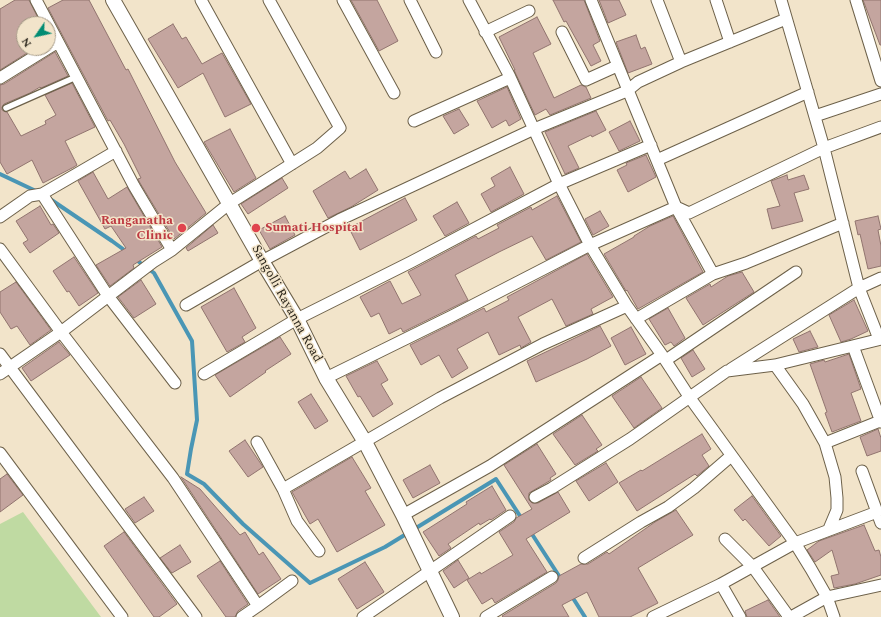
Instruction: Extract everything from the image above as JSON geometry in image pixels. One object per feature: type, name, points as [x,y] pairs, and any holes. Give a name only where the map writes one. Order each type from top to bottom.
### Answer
[{"type":"street","points":[[36,0],[134,186],[172,250]]},
{"type":"street","name":"Sangolli Rayanna Road","points":[[113,0],[262,261],[297,318],[326,378],[365,442],[452,617]]},
{"type":"street","points":[[201,0],[292,164]]},
{"type":"street","points":[[0,374],[61,332],[153,262],[172,250],[230,203],[317,148],[340,128],[269,0]]},
{"type":"street","points":[[343,0],[394,93]]},
{"type":"street","points":[[410,0],[436,52]]},
{"type":"street","points":[[469,0],[510,78],[559,184],[590,245],[627,306],[690,398],[795,543],[827,597],[834,617]]},
{"type":"street","points":[[591,0],[627,91],[676,207],[713,274]]},
{"type":"street","points":[[657,0],[681,62]]},
{"type":"street","points":[[716,0],[730,42]]},
{"type":"street","points":[[727,371],[775,365],[880,339],[859,288],[824,148],[781,0]]},
{"type":"street","points":[[856,0],[881,81]]},
{"type":"street","points":[[485,32],[529,11]]},
{"type":"street","points":[[186,305],[262,261],[339,220],[534,129],[627,91],[638,82],[681,62],[786,19]]},
{"type":"street","points":[[562,32],[586,80],[617,66]]},
{"type":"street","points":[[0,78],[58,42]]},
{"type":"street","points":[[414,121],[510,78]]},
{"type":"street","points":[[657,160],[808,92]]},
{"type":"street","points":[[815,116],[881,94]]},
{"type":"street","points":[[676,207],[688,213],[824,148],[881,127]]},
{"type":"street","points":[[204,374],[297,318],[411,262],[559,184],[651,145]]},
{"type":"street","points":[[0,217],[30,196],[42,194],[116,152]]},
{"type":"street","points":[[42,194],[108,296],[175,383]]},
{"type":"street","points":[[326,378],[452,316],[590,245],[676,207]]},
{"type":"street","points":[[636,319],[713,274],[746,263],[843,223]]},
{"type":"street","points":[[0,249],[61,332],[173,478],[258,606]]},
{"type":"street","points":[[408,526],[485,469],[664,358],[796,272]]},
{"type":"street","points":[[535,497],[630,439],[727,371],[859,288],[881,278]]},
{"type":"street","points":[[283,489],[440,398],[543,344],[627,306]]},
{"type":"street","points":[[825,443],[881,422],[853,346]]},
{"type":"street","points":[[0,354],[196,617]]},
{"type":"street","points":[[775,365],[804,404],[825,443],[835,477],[837,498],[837,510],[829,529]]},
{"type":"street","points":[[257,442],[283,489],[298,521],[319,551]]},
{"type":"street","points":[[0,453],[122,617]]},
{"type":"street","points":[[584,558],[641,522],[668,508],[731,456]]},
{"type":"street","points":[[653,617],[671,613],[795,543],[829,529],[879,517],[862,471]]},
{"type":"street","points":[[363,617],[510,516]]},
{"type":"street","points":[[725,539],[753,567],[790,617],[827,597],[881,585]]},
{"type":"street","points":[[486,617],[552,577]]},
{"type":"street","points":[[242,617],[292,581]]},
{"type":"street","points":[[721,584],[740,617]]},
{"type":"lane","points":[[6,108],[76,77]]},
{"type":"green space","points":[[23,512],[101,617],[0,617],[0,524]]},
{"type":"building","points":[[15,0],[29,0],[37,16],[16,16],[16,56],[22,56],[0,70],[0,9]]},
{"type":"building","points":[[63,0],[89,0],[126,70],[128,69],[175,162],[206,213],[174,239],[140,183],[138,179],[141,178],[124,144],[110,120],[108,121],[56,23],[56,16],[52,16],[48,8]]},
{"type":"building","points":[[351,0],[377,0],[398,41],[379,51]]},
{"type":"building","points":[[553,0],[584,0],[600,41],[593,45],[601,61],[591,66],[566,21],[564,22]]},
{"type":"building","points":[[599,0],[619,0],[626,15],[608,23]]},
{"type":"building","points":[[863,0],[881,0],[881,45],[880,45]]},
{"type":"building","points":[[537,17],[551,44],[533,53],[554,98],[581,85],[586,87],[591,98],[550,115],[546,109],[535,115],[499,37]]},
{"type":"building","points":[[173,24],[182,39],[186,37],[202,64],[222,53],[251,104],[225,117],[203,73],[178,88],[148,39]]},
{"type":"building","points":[[636,35],[641,49],[645,47],[652,64],[628,73],[616,42]]},
{"type":"building","points":[[56,54],[68,76],[4,104],[2,110],[7,112],[21,136],[46,124],[45,121],[56,115],[45,95],[72,83],[95,127],[65,141],[77,165],[43,183],[32,160],[7,174],[0,162],[0,85],[49,56],[56,56]]},
{"type":"building","points":[[507,87],[521,119],[509,126],[506,120],[492,128],[477,101]]},
{"type":"building","points":[[459,109],[469,125],[454,134],[443,116]]},
{"type":"building","points":[[596,111],[606,130],[592,137],[591,135],[568,146],[579,168],[565,174],[545,132]]},
{"type":"building","points":[[630,121],[640,141],[619,151],[609,132]]},
{"type":"building","points":[[230,129],[256,178],[234,192],[204,142]]},
{"type":"building","points":[[646,155],[656,177],[628,192],[617,170],[627,165],[626,163]]},
{"type":"building","points":[[510,167],[524,194],[491,212],[481,194],[495,186],[491,178]]},
{"type":"building","points":[[366,169],[378,190],[351,207],[328,218],[313,191],[345,171],[350,179]]},
{"type":"building","points":[[93,172],[108,199],[127,187],[162,247],[133,265],[134,268],[110,286],[96,265],[126,248],[111,226],[105,229],[78,181]]},
{"type":"building","points":[[787,175],[788,180],[804,175],[809,189],[794,193],[803,221],[772,229],[767,209],[780,206],[771,181]]},
{"type":"building","points":[[282,178],[288,188],[248,214],[241,204]]},
{"type":"building","points":[[557,196],[581,242],[546,260],[532,236],[499,252],[455,275],[468,300],[403,332],[401,328],[389,334],[379,313],[371,317],[360,297],[390,281],[402,304],[421,295],[408,272],[476,236],[478,239],[499,228],[497,225],[531,207],[532,210]]},
{"type":"building","points":[[405,198],[417,220],[360,250],[349,228]]},
{"type":"building","points":[[457,202],[469,223],[445,236],[433,216]]},
{"type":"building","points":[[40,206],[51,225],[53,224],[59,233],[30,253],[23,243],[28,240],[16,221]]},
{"type":"building","points":[[600,211],[609,226],[593,235],[585,219]]},
{"type":"building","points":[[285,216],[295,235],[270,249],[259,230]]},
{"type":"building","points":[[673,216],[703,272],[638,309],[604,254],[650,226]]},
{"type":"building","points":[[878,216],[881,229],[878,230],[881,246],[881,266],[868,269],[860,234],[858,235],[855,221]]},
{"type":"building","points":[[213,225],[218,233],[188,251],[186,248]]},
{"type":"building","points":[[587,254],[613,297],[591,309],[593,314],[566,326],[552,299],[518,317],[531,342],[521,348],[520,345],[499,355],[488,332],[457,349],[468,368],[452,378],[439,355],[421,365],[410,345],[484,308],[486,312],[509,300],[507,297]]},
{"type":"building","points":[[74,257],[98,293],[79,306],[69,291],[67,292],[53,271]]},
{"type":"building","points":[[742,272],[754,292],[703,325],[686,298],[710,284],[711,287],[728,276]]},
{"type":"building","points":[[141,280],[156,304],[134,318],[118,297]]},
{"type":"building","points":[[16,282],[51,330],[30,345],[17,326],[11,329],[0,312],[0,292]]},
{"type":"building","points":[[234,288],[256,328],[242,337],[245,342],[227,352],[201,307]]},
{"type":"building","points":[[854,300],[868,331],[841,342],[829,315]]},
{"type":"building","points":[[668,308],[685,338],[674,346],[671,342],[665,345],[649,319]]},
{"type":"building","points":[[600,326],[611,346],[587,359],[536,382],[527,361]]},
{"type":"building","points":[[631,327],[646,354],[625,365],[611,338]]},
{"type":"building","points":[[810,331],[818,347],[799,352],[793,339]]},
{"type":"building","points":[[280,337],[291,354],[230,397],[215,375]]},
{"type":"building","points":[[59,342],[70,355],[31,381],[22,368]]},
{"type":"building","points":[[693,350],[705,369],[692,377],[681,358]]},
{"type":"building","points":[[849,354],[861,389],[851,393],[861,421],[832,432],[825,413],[827,412],[810,364],[824,360],[825,362]]},
{"type":"building","points":[[377,361],[388,380],[381,384],[393,404],[373,417],[360,396],[358,397],[346,376]]},
{"type":"building","points":[[641,377],[662,408],[634,428],[612,396]]},
{"type":"building","points":[[311,394],[328,421],[315,429],[298,402]]},
{"type":"building","points":[[582,415],[602,445],[596,449],[598,451],[575,465],[553,434]]},
{"type":"building","points":[[878,429],[881,438],[881,451],[867,456],[860,437]]},
{"type":"building","points":[[702,434],[711,449],[702,455],[709,466],[697,476],[695,474],[637,511],[619,483],[641,470],[642,471]]},
{"type":"building","points":[[245,440],[263,467],[248,477],[229,451]]},
{"type":"building","points":[[537,444],[556,474],[550,478],[551,480],[529,493],[529,500],[532,503],[538,503],[558,492],[570,512],[526,539],[547,572],[495,603],[492,598],[482,604],[467,580],[480,572],[481,574],[513,555],[499,532],[514,522],[516,518],[532,509],[504,465]]},
{"type":"building","points":[[352,457],[371,488],[365,491],[385,525],[337,552],[318,519],[310,524],[292,492]]},
{"type":"building","points":[[606,463],[618,482],[589,501],[576,481]]},
{"type":"building","points":[[430,465],[440,483],[413,498],[403,480]]},
{"type":"building","points":[[7,474],[23,495],[0,512],[0,479]]},
{"type":"building","points":[[181,477],[200,489],[240,535],[245,532],[259,555],[263,552],[281,579],[258,594]]},
{"type":"building","points":[[492,486],[506,510],[491,520],[490,519],[480,525],[479,523],[448,544],[451,548],[439,556],[423,532]]},
{"type":"building","points":[[752,496],[781,536],[769,546],[745,519],[743,521],[734,510]]},
{"type":"building","points":[[144,497],[154,511],[135,523],[125,509]]},
{"type":"building","points":[[676,510],[693,535],[638,568],[658,603],[630,617],[599,617],[587,592],[562,605],[569,617],[502,616],[556,583],[559,576],[581,564],[588,564],[607,552],[609,554],[655,522]]},
{"type":"building","points":[[864,525],[875,551],[879,550],[881,557],[881,575],[855,584],[834,588],[831,576],[839,574],[832,550],[815,562],[807,550],[819,541]]},
{"type":"building","points":[[124,532],[177,604],[159,617],[154,617],[104,546]]},
{"type":"building","points":[[180,545],[191,562],[172,573],[160,558]]},
{"type":"building","points":[[458,560],[469,578],[454,588],[443,571]]},
{"type":"building","points":[[220,561],[248,604],[238,611],[235,617],[226,617],[197,576]]},
{"type":"building","points":[[365,562],[384,592],[357,609],[338,579]]},
{"type":"building","points":[[768,600],[780,617],[747,617],[745,611]]},
{"type":"waterway","points":[[0,174],[38,192]]},
{"type":"waterway","points":[[50,199],[127,252]]},
{"type":"waterway","points":[[135,259],[154,273],[192,341],[197,420],[187,474],[204,484],[243,524],[310,583],[385,547],[496,479],[522,519]]},
{"type":"waterway","points":[[530,531],[561,579]]},
{"type":"waterway","points":[[571,595],[585,617]]},
{"type":"place","name":"Ranganatha Clinic","points":[[182,228]]},
{"type":"place","name":"Sumati Hospital","points":[[256,228]]}]
